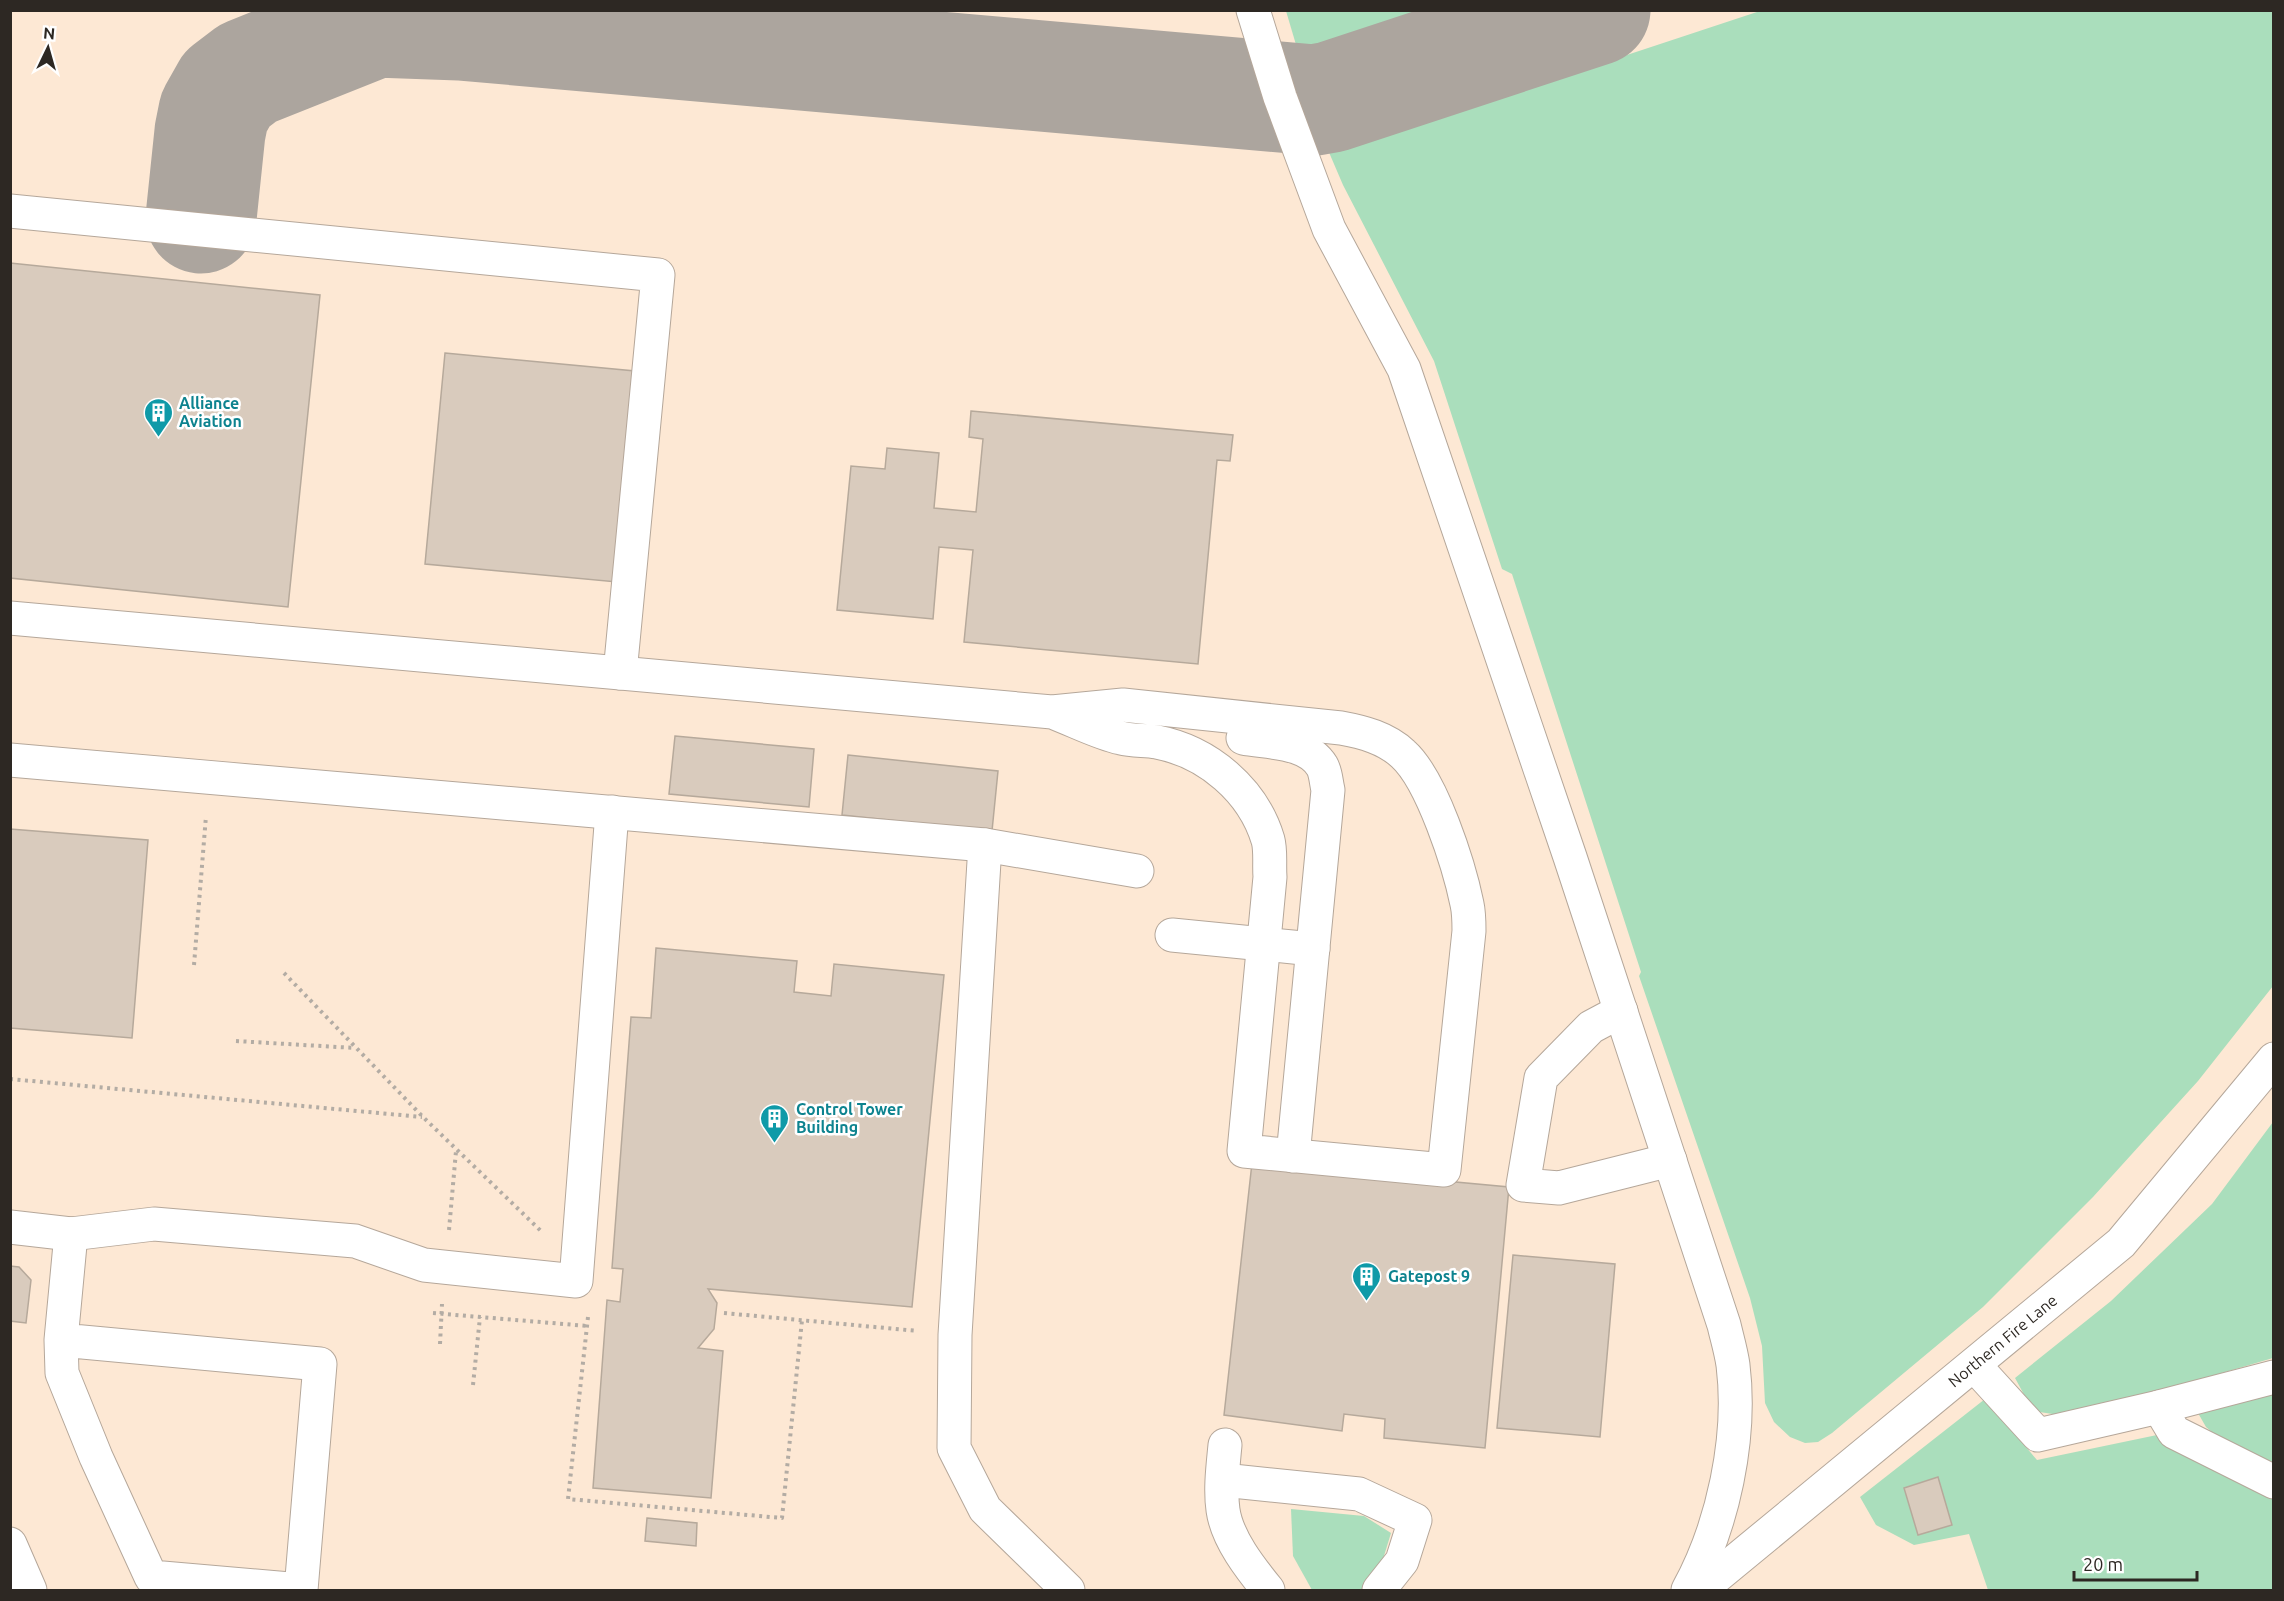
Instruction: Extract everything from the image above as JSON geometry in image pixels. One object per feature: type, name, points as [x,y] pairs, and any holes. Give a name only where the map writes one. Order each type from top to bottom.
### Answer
[{"type":"lane","points":[[1253,10],[1280,97],[1329,229],[1404,369],[1724,1324],[1733,1365],[1733,1441],[1728,1476],[1713,1533],[1688,1590]]},
{"type":"lane","points":[[10,211],[658,275],[620,673]]},
{"type":"lane","points":[[10,618],[1052,712],[1123,705],[1341,728],[1372,735],[1403,753],[1422,777],[1443,827],[1468,906],[1469,931],[1444,1170],[1244,1151],[1270,877],[1268,842],[1258,817],[1244,794],[1223,772],[1194,754],[1158,743],[1119,738],[1052,712]]},
{"type":"lane","points":[[1200,713],[1243,738],[1300,747],[1313,755],[1324,768],[1328,790],[1293,1156]]},
{"type":"lane","points":[[10,760],[985,845],[1137,871]]},
{"type":"lane","points":[[10,1227],[71,1234],[154,1224],[355,1241],[424,1265],[576,1281],[612,812]]},
{"type":"lane","points":[[985,845],[955,1335],[954,1448],[985,1509],[1068,1590]]},
{"type":"lane","points":[[1172,935],[1313,949]]},
{"type":"lane","points":[[1621,1011],[1591,1027],[1541,1078],[1523,1185],[1558,1188],[1670,1160]]},
{"type":"lane","name":"Northern Fire Lane","points":[[1700,1590],[2121,1242],[2274,1059]]},
{"type":"lane","points":[[61,1340],[320,1364],[301,1590],[151,1577],[96,1457],[62,1373],[61,1340],[71,1234]]},
{"type":"lane","points":[[1974,1365],[2038,1435],[2274,1377]]},
{"type":"lane","points":[[2159,1407],[2174,1432],[2274,1482]]},
{"type":"lane","points":[[1225,1445],[1223,1513],[1232,1536],[1256,1576],[1268,1590]]},
{"type":"lane","points":[[1223,1480],[1359,1494],[1415,1520],[1402,1561],[1379,1590]]},
{"type":"lane","points":[[10,1544],[30,1590]]},
{"type":"path","points":[[194,965],[209,777]]},
{"type":"path","points":[[284,973],[423,1117],[541,1231],[576,1281],[589,1306],[568,1499],[782,1518],[802,1320]]},
{"type":"path","points":[[236,1041],[355,1048]]},
{"type":"path","points":[[10,1079],[423,1117]]},
{"type":"path","points":[[433,1313],[587,1326]]},
{"type":"path","points":[[724,1313],[955,1335]]},
{"type":"path","points":[[473,1385],[480,1317]]},
{"type":"shaded area","points":[[11,11],[2273,11],[2273,1590],[11,1590]]},
{"type":"green space","points":[[1286,10],[1460,11],[1392,33],[1297,48]]},
{"type":"green space","points":[[1760,11],[2274,11],[2273,986],[2198,1081],[2093,1197],[1983,1307],[1832,1433],[1818,1442],[1805,1443],[1790,1437],[1774,1422],[1765,1403],[1762,1346],[1750,1298],[1639,976],[1641,972],[1512,574],[1502,569],[1434,361],[1343,185],[1328,150],[1360,143]]},
{"type":"green space","points":[[2273,1122],[2273,1358],[2086,1413],[2059,1415],[2033,1411],[2015,1378],[2111,1301],[2212,1204]]},
{"type":"green space","points":[[2273,1387],[2273,1468],[2227,1445],[2206,1427],[2194,1406]]},
{"type":"green space","points":[[1985,1399],[2037,1460],[2157,1435],[2273,1495],[2273,1590],[1988,1590],[1969,1534],[1914,1545],[1876,1525],[1860,1497]]},
{"type":"green space","points":[[1291,1509],[1364,1516],[1391,1533],[1380,1569],[1366,1590],[1312,1590],[1293,1556]]},
{"type":"building","name":"Alliance Aviation","points":[[10,263],[320,295],[288,607],[10,578]]},
{"type":"building","points":[[445,353],[635,371],[617,582],[425,564]]},
{"type":"building","points":[[971,411],[1233,435],[1230,461],[1217,460],[1198,664],[964,642],[973,550],[939,547],[933,619],[837,610],[851,466],[885,469],[887,448],[939,453],[934,508],[976,512],[983,439],[969,437]]},
{"type":"building","points":[[675,736],[814,749],[809,807],[669,794]]},
{"type":"building","points":[[848,755],[998,771],[992,831],[842,815]]},
{"type":"building","points":[[10,829],[148,840],[132,1038],[10,1028]]},
{"type":"building","name":"Control Tower Building","points":[[656,948],[797,961],[794,992],[831,996],[834,964],[944,975],[912,1307],[708,1289],[717,1303],[714,1329],[698,1348],[723,1351],[711,1498],[593,1488],[607,1300],[620,1302],[623,1269],[612,1268],[631,1017],[651,1018]]},
{"type":"building","name":"Gatepost 9","points":[[1252,1163],[1509,1187],[1485,1448],[1384,1438],[1385,1419],[1344,1414],[1342,1431],[1224,1415]]},
{"type":"building","points":[[1513,1255],[1615,1264],[1600,1437],[1497,1428]]},
{"type":"building","points":[[10,1266],[19,1267],[31,1280],[26,1323],[10,1321]]},
{"type":"building","points":[[1938,1477],[1952,1525],[1918,1535],[1904,1488]]},
{"type":"building","points":[[647,1518],[697,1523],[696,1546],[645,1541]]},
{"type":"taxiway","points":[[201,218],[214,112],[227,89],[248,73],[376,22],[460,25],[1314,100],[1331,97],[1595,10]]},
{"type":"place","name":"Alliance Aviation","points":[[158,438]]},
{"type":"place","name":"Control Tower Building","points":[[775,1144]]},
{"type":"place","name":"Gatepost 9","points":[[1367,1302]]}]
